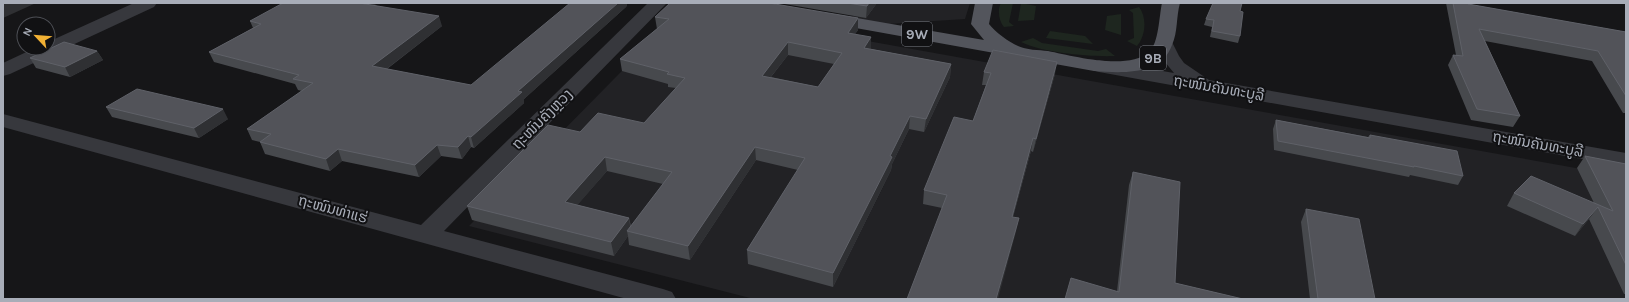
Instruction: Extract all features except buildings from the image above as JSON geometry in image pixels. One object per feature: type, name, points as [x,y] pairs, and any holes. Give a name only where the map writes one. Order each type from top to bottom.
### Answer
[{"type":"main road","points":[[984,3],[980,24],[986,33],[997,42],[1014,50],[1035,55]]},
{"type":"main road","name":"9B","points":[[1094,65],[1115,67],[1135,65],[1146,62],[1160,53],[1164,44],[1167,16],[1172,3]]},
{"type":"main road","name":"ຖະໜົນຄັນທະບູລີ","points":[[810,15],[1094,65]]},
{"type":"street","points":[[3,70],[148,3]]},
{"type":"street","name":"ຖະໜົນຄັງຫຼວງ","points":[[426,234],[658,3]]},
{"type":"street","points":[[1164,44],[1170,58],[1176,66],[1186,73],[1198,80],[1234,91]]},
{"type":"street","name":"ຖະໜົນຄັນທະບູລີ","points":[[1094,65],[1626,160]]},
{"type":"street","name":"ຖະໜົນທ່າແຮ່","points":[[3,120],[664,299]]},
{"type":"shaded area","points":[[862,3],[970,3],[965,19],[888,24],[852,18]]},
{"type":"shaded area","points":[[1001,3],[1013,3],[1009,22],[1014,26],[1004,27],[1002,25],[999,12]]},
{"type":"shaded area","points":[[1021,3],[1036,6],[1034,20],[1018,21]]},
{"type":"shaded area","points":[[1139,7],[1142,11],[1144,21],[1144,32],[1137,46],[1127,41],[1134,38],[1133,13],[1129,10]]},
{"type":"shaded area","points":[[684,8],[1626,177],[1626,299],[754,299],[469,226]]},
{"type":"shaded area","points":[[1121,14],[1121,35],[1105,30],[1107,16]]},
{"type":"shaded area","points":[[1050,31],[1085,36],[1093,44],[1046,38]]},
{"type":"shaded area","points":[[1033,38],[1042,43],[1098,51],[1106,49],[1115,56],[1067,54],[1042,49],[1021,42]]}]
